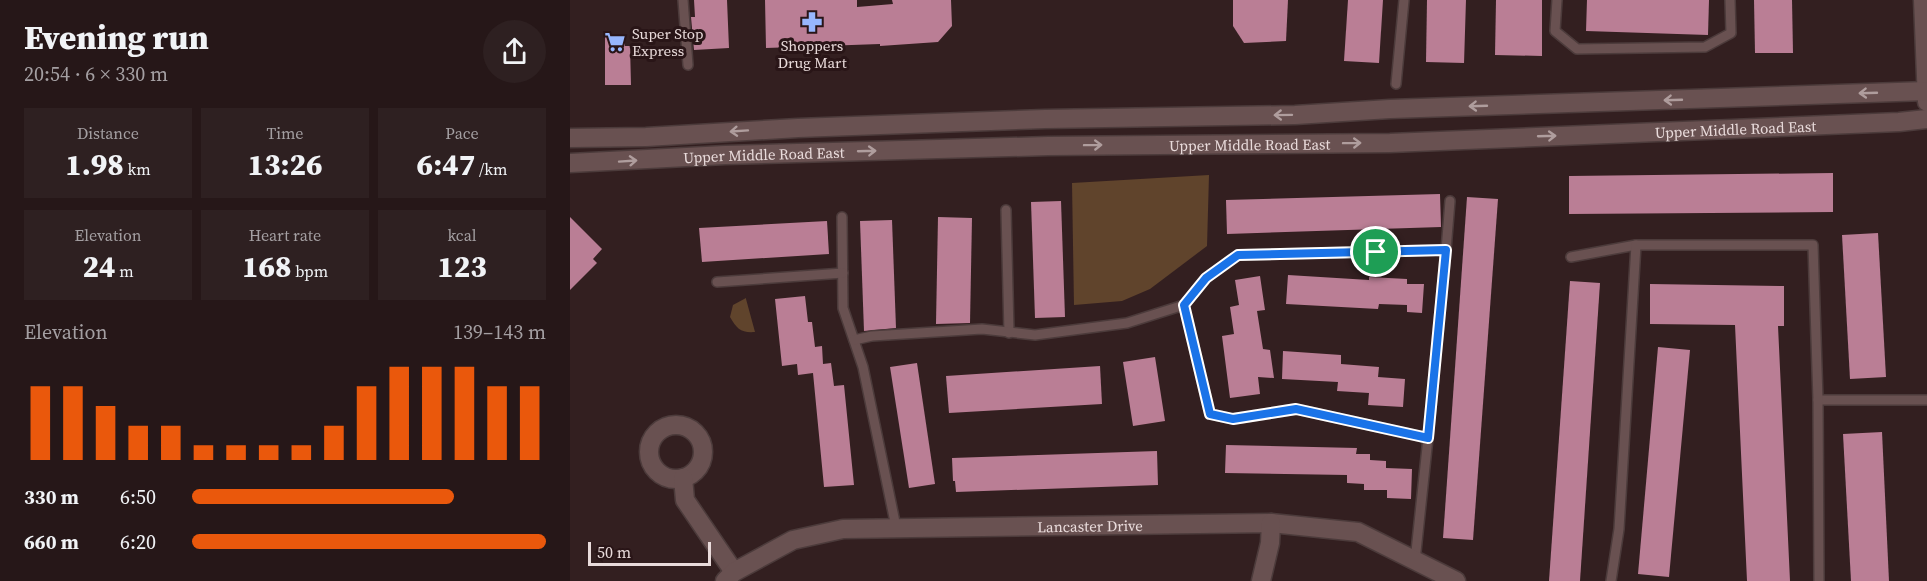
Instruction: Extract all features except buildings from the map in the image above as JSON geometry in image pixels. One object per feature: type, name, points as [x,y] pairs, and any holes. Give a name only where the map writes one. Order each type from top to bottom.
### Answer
[{"type":"main road","points":[[1923,0],[1927,117]]},
{"type":"main road","name":"Upper Middle Road East","points":[[570,138],[646,137],[798,128],[1056,119],[1295,115],[1413,108],[1927,91]]},
{"type":"main road","name":"Upper Middle Road East","points":[[570,163],[737,155],[1047,146],[1390,143],[1899,122],[1927,117]]},
{"type":"main road","points":[[683,478],[685,500],[730,577]]},
{"type":"main road","points":[[1261,581],[1270,543],[1271,523]]},
{"type":"main road","name":"Lancaster Drive","points":[[730,577],[793,540],[843,529],[1271,523],[1358,532],[1456,581]]},
{"type":"lane","points":[[683,0],[688,65]]},
{"type":"lane","points":[[1396,84],[1404,0]]},
{"type":"lane","points":[[1557,0],[1556,31],[1577,49],[1705,47],[1731,33],[1730,0]]},
{"type":"lane","points":[[1415,561],[1450,201]]},
{"type":"lane","points":[[1006,210],[1009,333]]},
{"type":"lane","points":[[842,217],[843,308],[863,367],[896,527]]},
{"type":"lane","points":[[1611,581],[1619,529],[1636,245]]},
{"type":"lane","points":[[1571,257],[1636,245],[1813,245],[1820,581]]},
{"type":"lane","points":[[854,340],[872,336],[982,329],[1035,335],[1127,323],[1184,305],[1206,278],[1238,255],[1446,250]]},
{"type":"lane","points":[[717,282],[843,273]]},
{"type":"lane","points":[[1184,305],[1210,414],[1233,419],[1296,409],[1428,438]]},
{"type":"lane","points":[[1818,400],[1927,400]]},
{"type":"shaded area","points":[[1209,175],[1207,246],[1150,289],[1122,301],[1074,305],[1072,183]]},
{"type":"shaded area","points":[[746,298],[755,332],[740,329],[730,317],[733,305]]},
{"type":"place","name":"Shoppers Drug Mart","points":[[812,22]]},
{"type":"place","name":"Super Stop Express","points":[[615,42]]},
{"type":"route","points":[[1446,250],[1428,438],[1296,409],[1233,419],[1210,414],[1184,305],[1206,278],[1238,255],[1376,252],[1446,250]]}]
